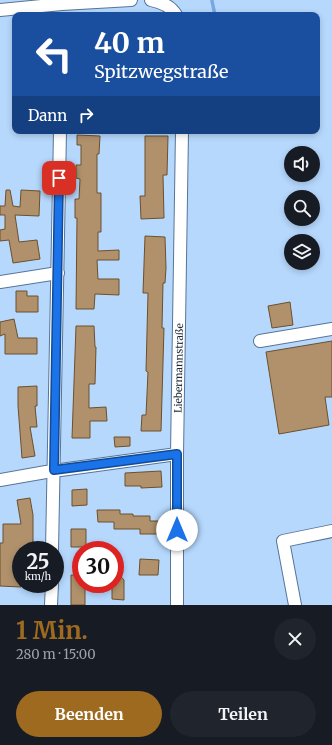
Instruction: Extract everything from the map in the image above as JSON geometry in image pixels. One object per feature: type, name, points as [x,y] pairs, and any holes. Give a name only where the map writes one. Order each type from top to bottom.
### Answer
[{"type":"street","points":[[0,10],[131,0]]},
{"type":"street","points":[[151,0],[168,6],[173,12]]},
{"type":"street","points":[[52,541],[60,134]]},
{"type":"street","name":"Liebermannstraße","points":[[177,605],[177,454],[182,134]]},
{"type":"street","points":[[0,282],[58,273]]},
{"type":"street","points":[[260,341],[332,329]]},
{"type":"street","points":[[0,480],[54,470],[177,454]]},
{"type":"street","points":[[295,605],[283,541],[332,531]]},
{"type":"street","points":[[51,605],[52,593]]},
{"type":"building","points":[[77,135],[100,136],[99,154],[97,154],[97,193],[101,193],[101,232],[98,232],[98,251],[119,250],[119,260],[97,260],[98,279],[119,279],[119,295],[95,294],[94,309],[76,309],[77,218],[75,218],[75,199],[79,199],[80,179],[76,178],[76,165],[81,165],[81,145],[77,145]]},
{"type":"building","points":[[145,136],[168,136],[167,175],[163,175],[164,218],[141,219],[140,196],[145,196]]},
{"type":"building","points":[[6,190],[10,190],[13,206],[20,207],[21,190],[40,191],[39,216],[15,215],[19,242],[37,240],[40,259],[13,263],[9,240],[0,241],[0,230],[5,229],[5,215],[0,215],[0,206],[5,206]]},
{"type":"building","points":[[145,236],[165,237],[166,268],[165,283],[163,283],[162,328],[164,328],[161,431],[141,431],[142,415],[146,415],[148,372],[146,371],[148,293],[143,293]]},
{"type":"building","points":[[16,291],[27,291],[27,296],[38,296],[38,312],[16,312]]},
{"type":"building","points":[[290,302],[293,325],[272,328],[268,306]]},
{"type":"building","points":[[14,319],[18,338],[37,338],[37,354],[5,354],[5,334],[0,336],[0,322]]},
{"type":"building","points":[[76,326],[94,326],[96,347],[95,384],[89,384],[89,408],[106,407],[107,421],[90,421],[90,438],[72,438]]},
{"type":"building","points":[[332,341],[332,397],[325,397],[329,425],[279,434],[266,352]]},
{"type":"building","points":[[37,386],[37,406],[35,406],[37,427],[30,427],[35,456],[22,458],[18,387]]},
{"type":"building","points":[[114,437],[130,437],[130,446],[115,447]]},
{"type":"building","points":[[161,471],[162,487],[141,488],[141,486],[125,486],[125,473]]},
{"type":"building","points":[[87,489],[87,505],[72,506],[72,490]]},
{"type":"building","points":[[30,498],[33,515],[33,541],[12,541],[12,587],[0,586],[0,543],[3,543],[3,524],[21,524],[17,500]]},
{"type":"building","points":[[97,510],[120,510],[120,514],[150,516],[150,521],[158,521],[159,534],[140,534],[140,529],[114,529],[114,522],[98,522]]},
{"type":"building","points":[[71,529],[86,529],[86,541],[72,541],[71,547]]},
{"type":"building","points":[[140,559],[159,560],[158,575],[139,575]]},
{"type":"building","points":[[72,575],[72,593],[85,593],[85,605],[71,605]]},
{"type":"building","points":[[112,593],[124,593],[124,600],[112,599]]},
{"type":"waterway","points":[[212,1],[214,12]]},
{"type":"route","points":[[59,178],[54,470],[177,454],[177,530]]}]
